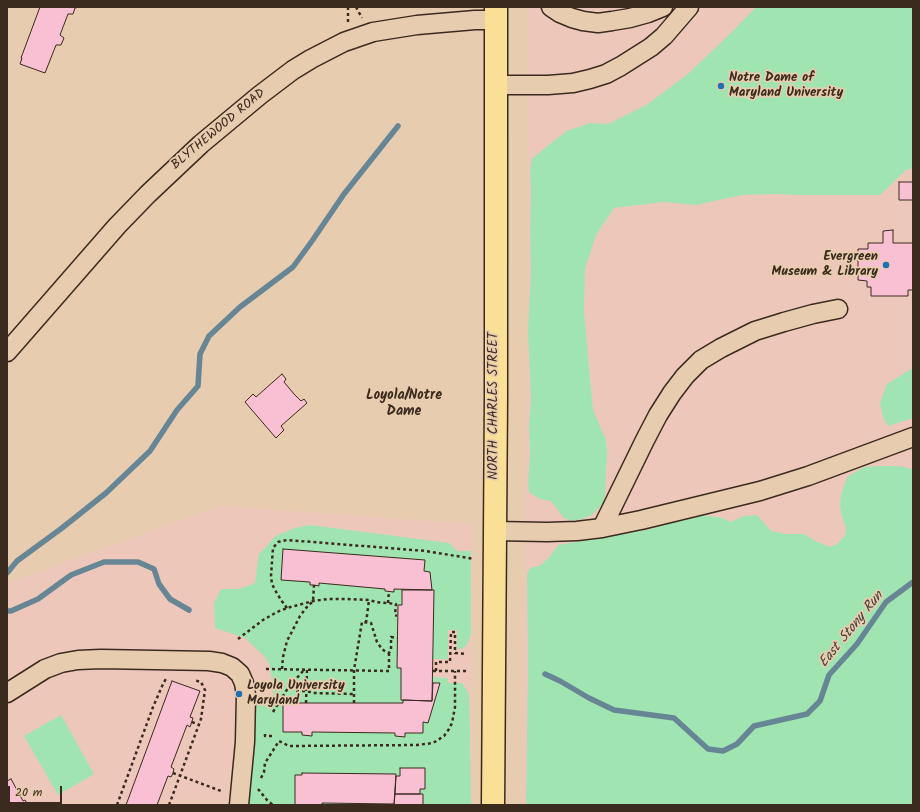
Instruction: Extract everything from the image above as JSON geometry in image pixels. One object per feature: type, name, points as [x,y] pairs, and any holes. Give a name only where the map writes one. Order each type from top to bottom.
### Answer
[{"type":"main road","name":"NORTH CHARLES STREET","points":[[493,805],[496,13]]},
{"type":"street","points":[[551,7],[572,18],[598,23],[630,18],[663,7]]},
{"type":"street","points":[[496,85],[548,85],[573,83],[606,74],[651,47],[664,36],[689,7]]},
{"type":"street","name":"BLYTHEWOOD ROAD","points":[[7,352],[113,231],[148,194],[201,144],[260,95],[293,70],[317,55],[344,42],[374,32],[424,24],[475,20],[496,13]]},
{"type":"street","points":[[602,528],[658,415],[685,376],[701,360],[755,331],[813,314],[838,310]]},
{"type":"street","points":[[495,531],[577,531],[602,528],[641,520],[760,491],[808,476],[913,437]]},
{"type":"street","points":[[7,693],[46,669],[61,663],[78,660],[101,659],[222,662],[232,667],[240,674],[244,683],[246,695],[245,742],[240,805]]},
{"type":"path","points":[[288,608],[280,600],[272,584],[271,576],[274,548],[278,542],[287,540],[426,552],[474,558]]},
{"type":"path","points":[[282,669],[287,642],[300,616],[313,600],[314,585]]},
{"type":"path","points":[[388,603],[389,592]]},
{"type":"path","points":[[238,639],[263,620],[288,608],[313,600],[369,600],[396,604],[395,615],[398,616]]},
{"type":"path","points":[[366,622],[369,600]]},
{"type":"path","points":[[354,703],[354,670],[362,622],[371,623],[377,642],[382,649],[389,653]]},
{"type":"path","points":[[466,654],[455,654],[455,632],[451,632],[450,662],[436,662],[434,671],[466,671]]},
{"type":"path","points":[[266,669],[389,671],[391,638],[398,638]]},
{"type":"path","points":[[306,670],[306,703]]},
{"type":"path","points":[[273,712],[288,688],[298,676],[306,670]]},
{"type":"path","points":[[261,778],[264,772],[265,763],[279,742],[289,746],[418,745],[433,743],[439,740],[449,729],[454,714],[455,671]]},
{"type":"path","points":[[117,805],[153,707],[163,684],[171,674]]},
{"type":"path","points":[[170,805],[201,719],[205,690],[200,682],[193,679]]},
{"type":"path","points":[[296,691],[354,694]]},
{"type":"path","points":[[192,722],[199,725]]},
{"type":"path","points":[[173,773],[221,791]]},
{"type":"path","points":[[256,787],[273,805]]},
{"type":"shaded area","points":[[528,7],[913,7],[913,805],[522,805],[526,500]]},
{"type":"shaded area","name":"Loyola University Maryland","points":[[220,506],[472,524],[471,805],[7,805],[7,583]]},
{"type":"green space","points":[[756,7],[913,7],[913,168],[906,170],[880,195],[742,195],[696,205],[664,202],[614,208],[596,235],[585,269],[584,312],[593,410],[606,440],[607,452],[605,495],[603,503],[592,515],[573,521],[564,518],[551,501],[540,499],[529,492],[528,482],[531,399],[528,331],[531,270],[530,169],[532,159],[567,131],[590,123],[608,124],[648,104],[689,73]]},
{"type":"green space","points":[[913,368],[913,418],[888,426],[883,417],[880,403],[887,384]]},
{"type":"green space","points":[[897,466],[913,470],[913,805],[526,805],[528,666],[527,574],[530,568],[539,566],[548,559],[558,545],[651,529],[696,515],[719,517],[731,522],[744,516],[757,515],[771,531],[785,534],[804,534],[815,541],[830,547],[837,544],[845,536],[846,528],[840,506],[841,495],[847,477],[864,467]]},
{"type":"green space","points":[[310,525],[449,543],[457,551],[471,551],[471,634],[466,646],[461,649],[457,649],[457,630],[448,630],[448,659],[433,659],[433,677],[448,678],[448,683],[462,683],[469,694],[471,805],[246,805],[255,701],[269,700],[269,704],[274,702],[270,665],[264,656],[245,638],[215,628],[214,603],[221,589],[240,589],[255,583],[259,554],[276,536],[295,528]]},
{"type":"green space","points":[[61,715],[94,774],[58,795],[24,736]]},
{"type":"building","points":[[40,7],[80,7],[75,8],[73,14],[68,14],[60,35],[64,38],[61,45],[56,45],[45,73],[20,64]]},
{"type":"building","points":[[899,182],[913,182],[913,200],[899,200]]},
{"type":"building","name":"Evergreen Museum & Library","points":[[893,230],[893,243],[913,243],[913,290],[908,290],[908,296],[871,296],[871,287],[867,287],[867,281],[858,280],[858,249],[868,249],[868,243],[883,243],[883,231]]},
{"type":"building","points":[[282,374],[286,379],[284,382],[294,394],[301,401],[304,399],[307,403],[281,426],[284,430],[276,438],[245,402],[253,394],[256,397]]},
{"type":"building","points":[[283,549],[425,560],[424,571],[430,572],[432,590],[394,589],[394,592],[385,591],[385,589],[319,583],[319,586],[310,585],[310,582],[281,580]]},
{"type":"building","points":[[402,590],[434,590],[432,701],[401,700],[401,668],[397,668],[398,605],[402,605]]},
{"type":"building","points":[[172,681],[200,691],[190,717],[193,718],[190,727],[187,725],[171,767],[174,769],[173,773],[171,777],[168,776],[157,805],[126,805]]},
{"type":"building","points":[[433,683],[440,683],[428,723],[423,722],[423,733],[405,733],[405,737],[395,736],[395,733],[312,732],[312,736],[302,735],[302,732],[283,732],[283,703],[403,703],[403,700],[432,701]]},
{"type":"building","points":[[400,768],[425,768],[425,789],[420,789],[420,794],[395,794],[396,776],[400,776]]},
{"type":"building","points":[[302,773],[396,774],[394,804],[322,803],[322,805],[295,805],[295,775],[302,775]]},
{"type":"building","points":[[11,779],[23,801],[25,800],[28,805],[7,805],[7,781]]},
{"type":"building","points":[[395,794],[423,794],[423,805],[394,805]]},
{"type":"waterway","points":[[7,573],[17,561],[106,493],[150,451],[177,410],[198,386],[200,354],[209,336],[240,307],[293,267],[344,194],[398,126]]},
{"type":"waterway","name":"East Stony Run","points":[[7,611],[11,611],[38,599],[71,575],[104,562],[138,562],[154,569],[159,584],[170,599],[189,610]]},
{"type":"waterway","name":"East Stony Run","points":[[545,674],[614,710],[674,718],[708,749],[723,751],[737,744],[754,726],[807,714],[820,701],[829,675],[857,644],[886,602],[913,582]]},
{"type":"place","name":"Notre Dame of Maryland University","points":[[721,86]]},
{"type":"place","name":"Evergreen Museum & Library","points":[[886,265]]},
{"type":"place","name":"Loyola University Maryland","points":[[239,694]]},
{"type":"district","name":"Loyola/Notre Dame","points":[[404,406]]}]
